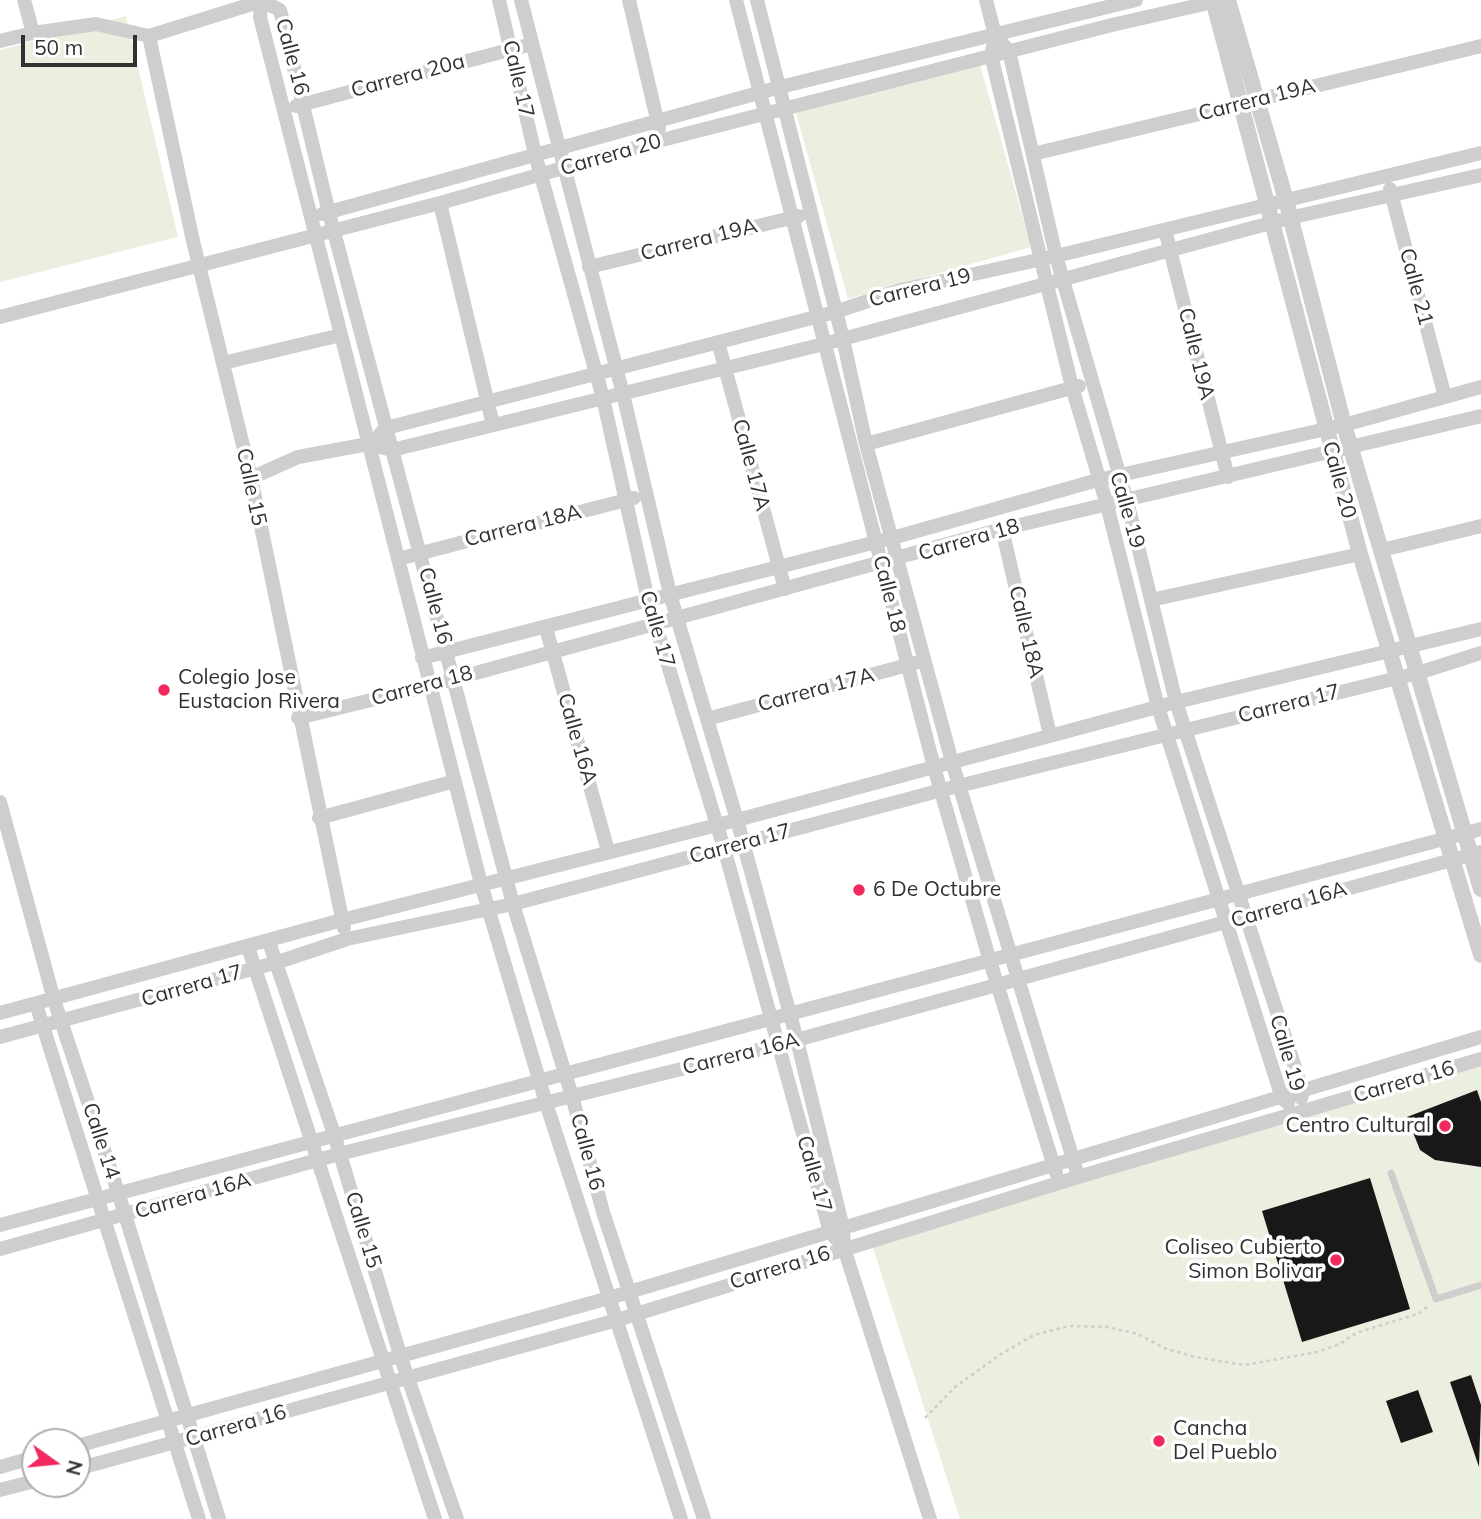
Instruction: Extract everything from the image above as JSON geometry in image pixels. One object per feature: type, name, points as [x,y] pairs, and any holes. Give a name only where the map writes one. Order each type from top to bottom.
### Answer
[{"type":"street","points":[[24,0],[33,33]]},
{"type":"street","points":[[0,41],[33,33],[96,24],[149,36],[264,0]]},
{"type":"street","name":"Calle 16","points":[[681,1519],[546,1102],[481,884],[428,686],[260,17],[264,0],[280,10],[328,212],[335,230],[513,905],[628,1291],[704,1519]]},
{"type":"street","name":"Calle 17","points":[[499,0],[535,154],[603,398],[648,600],[724,848],[769,1018],[930,1519]]},
{"type":"street","name":"Calle 17","points":[[521,0],[562,169],[623,394],[670,594],[790,1012],[836,1230]]},
{"type":"street","points":[[629,0],[662,140]]},
{"type":"street","name":"Calle 18","points":[[736,0],[815,316],[934,767],[1058,1183]]},
{"type":"street","name":"Calle 18","points":[[757,0],[809,214],[844,339],[866,443],[924,660],[1008,953],[1078,1177]]},
{"type":"street","name":"Calle 19","points":[[986,0],[995,35],[991,55],[1072,387],[1107,505],[1158,707],[1282,1098],[1298,1113],[1303,1092],[1175,702],[1127,501],[1090,382],[1056,257],[1009,51],[995,35]]},
{"type":"street","name":"Carrera 20","points":[[312,218],[780,87],[995,35],[1108,3],[1136,0]]},
{"type":"street","name":"Carrera 20","points":[[0,317],[440,203],[662,140],[991,55],[1219,1]]},
{"type":"street","name":"Calle 20","points":[[1219,1],[1257,99],[1344,425],[1410,648],[1473,831],[1481,889]]},
{"type":"street","name":"Calle 20","points":[[1219,1],[1265,205],[1325,429],[1396,677],[1481,955]]},
{"type":"street","points":[[1108,3],[1112,25]]},
{"type":"street","name":"Calle 15","points":[[149,36],[199,266],[251,478],[318,818],[347,939]]},
{"type":"street","name":"Carrera 20a","points":[[285,108],[532,44]]},
{"type":"street","name":"Carrera 19A","points":[[1033,154],[1481,46]]},
{"type":"street","name":"Carrera 19","points":[[368,444],[386,428],[835,312],[901,290],[1056,257],[1481,153]]},
{"type":"street","name":"Carrera 19","points":[[251,478],[298,457],[368,444],[392,450],[844,339],[1289,218],[1481,175]]},
{"type":"street","name":"Calle 21","points":[[1387,176],[1445,397]]},
{"type":"street","points":[[440,203],[493,425]]},
{"type":"street","name":"Carrera 19A","points":[[589,267],[809,214]]},
{"type":"street","name":"Calle 19A","points":[[1165,230],[1228,477]]},
{"type":"street","points":[[223,363],[341,335]]},
{"type":"street","name":"Calle 17A","points":[[718,342],[785,589]]},
{"type":"street","points":[[866,443],[1090,382]]},
{"type":"street","name":"Carrera 18","points":[[422,658],[546,628],[777,565],[892,538],[1098,480],[1344,425],[1481,387]]},
{"type":"street","name":"Carrera 18","points":[[298,718],[428,686],[882,564],[1002,529],[1481,416]]},
{"type":"street","name":"Carrera 18A","points":[[398,559],[648,496]]},
{"type":"street","points":[[1382,550],[1481,526]]},
{"type":"street","name":"Calle 18A","points":[[1002,529],[1050,735]]},
{"type":"street","points":[[1151,600],[1360,554]]},
{"type":"street","name":"Calle 16A","points":[[546,628],[608,850]]},
{"type":"street","name":"Carrera 17","points":[[0,1013],[342,920],[608,850],[737,820],[1175,702],[1481,629]]},
{"type":"street","name":"Carrera 17","points":[[0,1037],[275,963],[347,939],[513,905],[942,790],[1418,673],[1481,653]]},
{"type":"street","name":"Carrera 17A","points":[[707,719],[924,660]]},
{"type":"street","points":[[318,818],[455,781]]},
{"type":"street","name":"Calle 14","points":[[0,802],[5,835],[54,1000],[118,1192],[219,1519]]},
{"type":"street","name":"Carrera 16A","points":[[0,1225],[989,958],[1473,831]]},
{"type":"street","name":"Carrera 16A","points":[[0,1249],[339,1154],[797,1040],[1476,853]]},
{"type":"street","name":"Calle 15","points":[[269,942],[334,1135],[401,1358],[457,1519]]},
{"type":"street","name":"Calle 15","points":[[248,947],[435,1519]]},
{"type":"street","name":"Calle 14","points":[[36,1004],[199,1519]]},
{"type":"street","name":"Carrera 16","points":[[91,1442],[609,1298],[1054,1167],[1481,1037]]},
{"type":"street","name":"Carrera 16","points":[[91,1465],[617,1320],[1058,1183],[1481,1059]]},
{"type":"street","points":[[0,1467],[21,1461]]},
{"type":"street","points":[[0,1490],[21,1485]]},
{"type":"lane","points":[[1391,1173],[1436,1298],[1481,1285]]},
{"type":"path","points":[[925,1418],[955,1387],[1001,1354],[1034,1335],[1069,1326],[1107,1327],[1138,1334],[1164,1348],[1195,1357],[1245,1365],[1317,1352],[1340,1344],[1356,1333],[1420,1313],[1436,1298]]},
{"type":"green space","points":[[126,16],[178,237],[0,282],[0,50]]},
{"type":"green space","points":[[979,61],[1031,247],[848,299],[796,113]]},
{"type":"green space","points":[[1481,1064],[1481,1519],[960,1519],[872,1245]]},
{"type":"building","name":"Centro Cultural","points":[[1477,1090],[1481,1102],[1481,1167],[1435,1160],[1420,1150],[1407,1117]]},
{"type":"building","name":"Coliseo Cubierto Simon Bolivar","points":[[1370,1178],[1410,1309],[1302,1342],[1262,1211]]},
{"type":"building","points":[[1471,1375],[1481,1405],[1479,1467],[1450,1382]]},
{"type":"building","points":[[1418,1390],[1433,1432],[1401,1443],[1386,1401]]},
{"type":"place","name":"Colegio Jose Eustacion Rivera","points":[[164,690]]},
{"type":"place","name":"6 De Octubre","points":[[859,890]]},
{"type":"place","name":"Centro Cultural","points":[[1445,1126]]},
{"type":"place","name":"Coliseo Cubierto Simon Bolivar","points":[[1336,1260]]},
{"type":"place","name":"Cancha Del Pueblo","points":[[1159,1441]]}]
